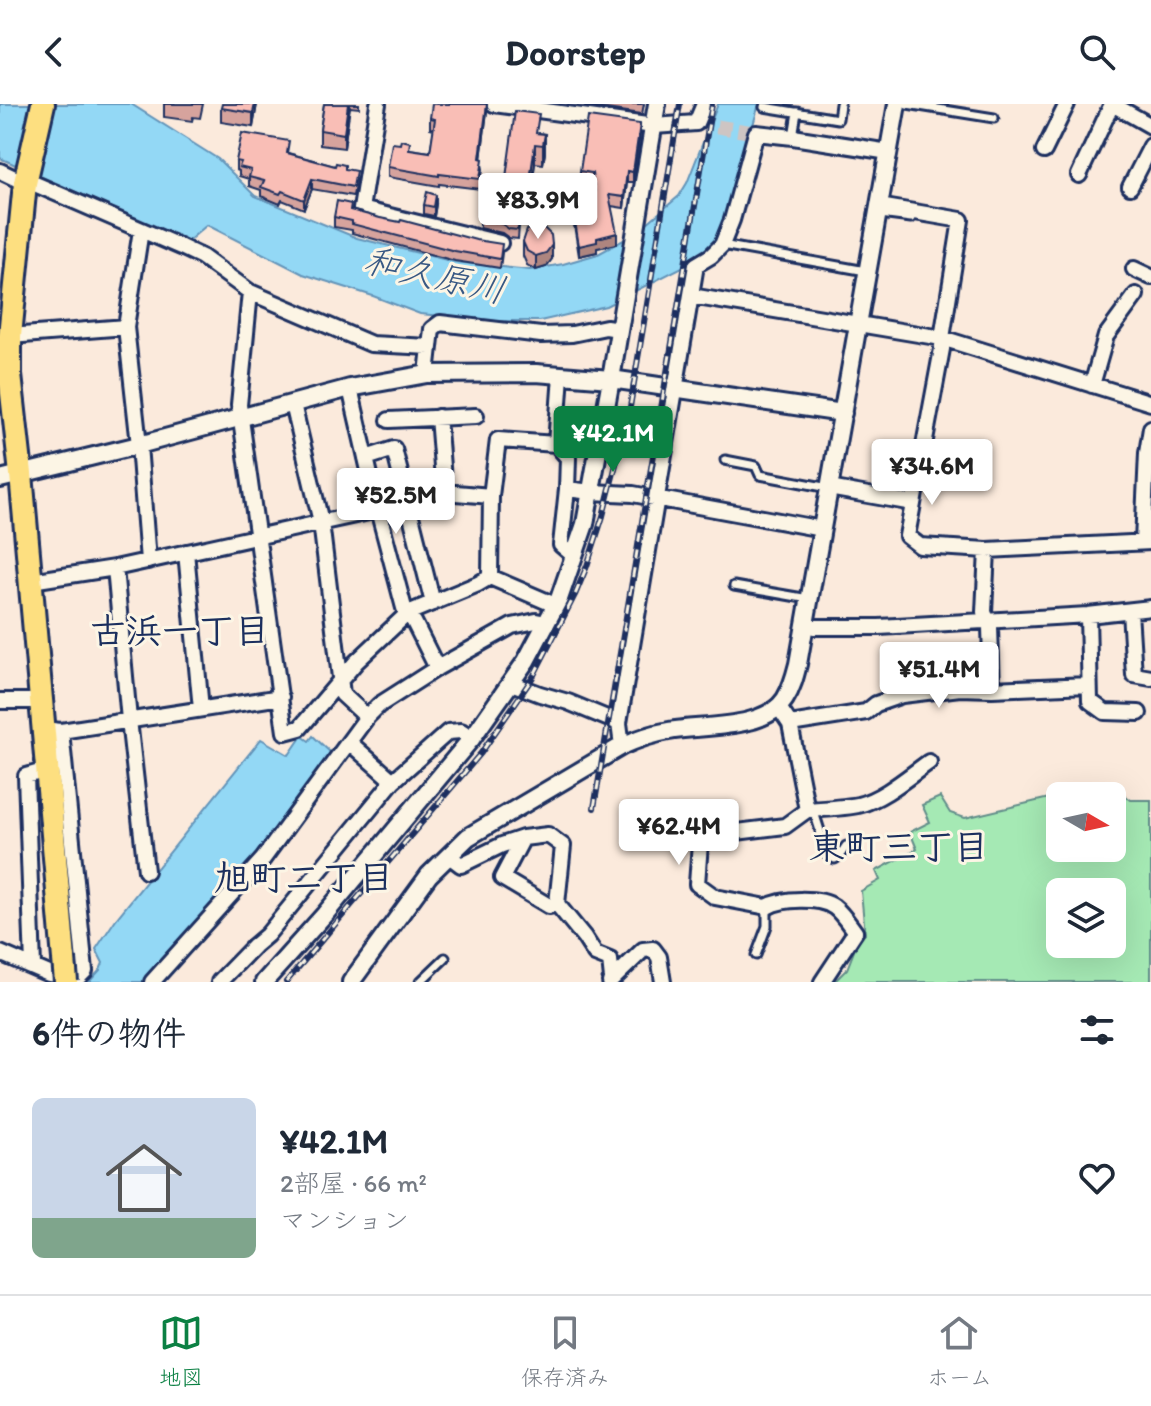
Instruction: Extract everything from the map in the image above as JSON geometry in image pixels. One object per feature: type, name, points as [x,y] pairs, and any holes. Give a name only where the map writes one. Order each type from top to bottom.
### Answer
[{"type":"highway","points":[[43,104],[26,180],[10,336],[11,476],[31,581],[40,701],[52,730],[47,770],[66,982]]},
{"type":"street","points":[[378,104],[361,209],[500,243]]},
{"type":"street","points":[[494,104],[542,107],[654,126],[696,123],[704,104]]},
{"type":"street","points":[[264,982],[472,738],[526,661],[555,605],[585,524],[657,104]]},
{"type":"street","points":[[351,982],[429,875],[468,837],[622,746],[670,731],[740,723],[771,712],[784,701],[792,684],[805,625],[897,104]]},
{"type":"street","points":[[1044,151],[1067,104]]},
{"type":"street","points":[[1079,175],[1112,104],[1151,126]]},
{"type":"street","points":[[622,746],[619,723],[696,265],[722,245],[756,133],[889,152]]},
{"type":"street","points":[[1130,187],[1151,146]]},
{"type":"street","points":[[0,171],[202,257],[250,292],[371,344],[430,347]]},
{"type":"street","points":[[878,210],[961,220],[942,349],[907,536],[920,546],[987,550],[1147,542],[1147,453],[1151,428]]},
{"type":"street","points":[[141,230],[126,327],[148,561]]},
{"type":"street","points":[[1134,269],[1151,277]]},
{"type":"street","points":[[250,292],[239,405],[285,732],[300,728],[356,662],[408,613],[490,577]]},
{"type":"street","points":[[1092,385],[1106,336],[1136,295]]},
{"type":"street","points":[[691,296],[942,338],[1151,403]]},
{"type":"street","points":[[427,374],[432,329],[440,323],[541,335],[572,334],[621,321]]},
{"type":"street","points":[[10,336],[126,327]]},
{"type":"street","points":[[11,476],[350,388],[427,374],[536,373],[611,379],[843,413]]},
{"type":"street","points":[[561,375],[556,444],[568,458],[561,545],[574,556]]},
{"type":"street","points":[[350,388],[404,608],[437,668]]},
{"type":"street","points":[[293,404],[321,522],[342,694],[367,717]]},
{"type":"street","points":[[389,420],[476,416]]},
{"type":"street","points":[[438,417],[444,492]]},
{"type":"street","points":[[490,577],[491,496],[498,440],[556,444]]},
{"type":"street","points":[[366,458],[394,449],[433,603]]},
{"type":"street","points":[[829,488],[913,503]]},
{"type":"street","points":[[567,489],[633,494],[822,529]]},
{"type":"street","points":[[405,493],[424,499],[444,492],[491,496]]},
{"type":"street","points":[[31,581],[115,568],[378,510]]},
{"type":"street","points":[[987,550],[984,612],[990,627],[992,689]]},
{"type":"street","points":[[186,552],[201,709]]},
{"type":"street","points":[[115,568],[146,871]]},
{"type":"street","points":[[490,577],[555,605]]},
{"type":"street","points":[[805,625],[879,627],[1088,615],[1151,608]]},
{"type":"street","points":[[1130,611],[1134,675],[1151,678]]},
{"type":"street","points":[[1088,615],[1090,701],[1105,712],[1139,713]]},
{"type":"street","points":[[152,982],[263,859],[379,705],[512,626],[536,621],[546,623]]},
{"type":"street","points":[[511,683],[619,723]]},
{"type":"street","points":[[790,724],[866,712],[876,704],[902,695],[960,688],[1089,685]]},
{"type":"street","points":[[0,953],[49,974],[79,977],[85,971],[52,730],[281,697]]},
{"type":"street","points":[[0,701],[40,701]]},
{"type":"street","points":[[778,706],[790,724],[807,810]]},
{"type":"street","points":[[219,982],[267,935],[393,781],[448,732],[461,731],[472,738]]},
{"type":"street","points":[[349,742],[393,781]]},
{"type":"street","points":[[822,982],[855,932],[834,907],[815,900],[775,902],[767,907],[715,897],[697,884],[700,843],[704,836],[785,826],[807,810],[870,801],[929,762]]},
{"type":"street","points":[[33,966],[26,776],[47,770]]},
{"type":"street","points":[[449,856],[461,865],[502,845],[548,835],[563,846],[557,904],[595,954],[610,960],[611,981]]},
{"type":"street","points":[[523,838],[502,878],[549,906],[557,904]]},
{"type":"street","points":[[611,981],[643,950],[653,949],[659,957],[663,982]]},
{"type":"lane","points":[[764,107],[838,119],[840,104]]},
{"type":"lane","points":[[907,104],[994,118]]},
{"type":"lane","points":[[793,137],[797,112]]},
{"type":"lane","points":[[722,245],[868,271]]},
{"type":"lane","points":[[725,460],[756,466],[760,475],[829,488]]},
{"type":"lane","points":[[734,586],[809,599]]},
{"type":"lane","points":[[807,810],[815,815],[828,856],[835,859],[846,846]]},
{"type":"lane","points":[[756,955],[767,926],[767,907]]},
{"type":"lane","points":[[420,982],[445,958]]},
{"type":"green space","points":[[1126,796],[1131,800],[1151,800],[1151,982],[834,982],[847,969],[858,941],[865,934],[861,891],[880,880],[876,871],[917,849],[910,832],[930,822],[922,805],[940,797],[950,813],[965,818],[1046,799],[1046,862],[1126,862]]},
{"type":"water","name":"和久原川","points":[[0,104],[131,104],[218,159],[255,196],[357,238],[455,262],[530,270],[598,254],[633,235],[679,196],[718,104],[759,104],[721,238],[700,258],[606,306],[540,321],[496,321],[420,314],[303,274],[207,225],[187,242],[0,158]]},
{"type":"water","points":[[302,736],[309,741],[313,736],[331,753],[262,849],[142,982],[89,982],[103,963],[96,949],[116,919],[261,739],[289,755]]},
{"type":"building","points":[[222,104],[255,104],[253,113],[221,108]]},
{"type":"building","points":[[324,104],[348,104],[344,134],[320,130]]},
{"type":"building","points":[[432,104],[487,104],[480,179],[388,167],[392,143],[400,144],[401,140],[410,142],[409,149],[430,152],[435,119],[430,118]]},
{"type":"building","points":[[515,111],[539,114],[536,133],[545,134],[543,145],[535,144],[529,188],[505,185]]},
{"type":"building","points":[[588,117],[640,124],[633,172],[627,171],[624,197],[609,195],[617,233],[579,246],[573,209],[596,204],[592,173],[580,171]]},
{"type":"building","points":[[242,133],[289,141],[287,153],[335,166],[336,163],[345,165],[345,169],[356,171],[353,187],[312,179],[304,200],[261,187],[264,181],[249,177],[251,170],[239,167],[241,162],[236,161]]},
{"type":"building","points":[[427,192],[436,195],[434,207],[424,205]]},
{"type":"building","points":[[337,201],[351,204],[350,210],[380,218],[401,220],[502,244],[500,259],[455,251],[352,224],[352,221],[334,217]]},
{"type":"building","points":[[482,209],[519,216],[518,230],[480,218]]},
{"type":"building","points":[[544,228],[551,235],[552,245],[546,253],[536,256],[527,251],[523,242],[527,230]]},
{"type":"tunnel","points":[[696,123],[756,133]]},
{"type":"railway","points":[[286,982],[481,753],[533,677],[575,595],[603,516],[629,413],[680,104]]},
{"type":"railway","points":[[594,808],[712,104]]},
{"type":"district","name":"古浜一丁目","points":[[180,630]]},
{"type":"district","name":"東町三丁目","points":[[899,846]]},
{"type":"district","name":"旭町二丁目","points":[[304,877]]}]
